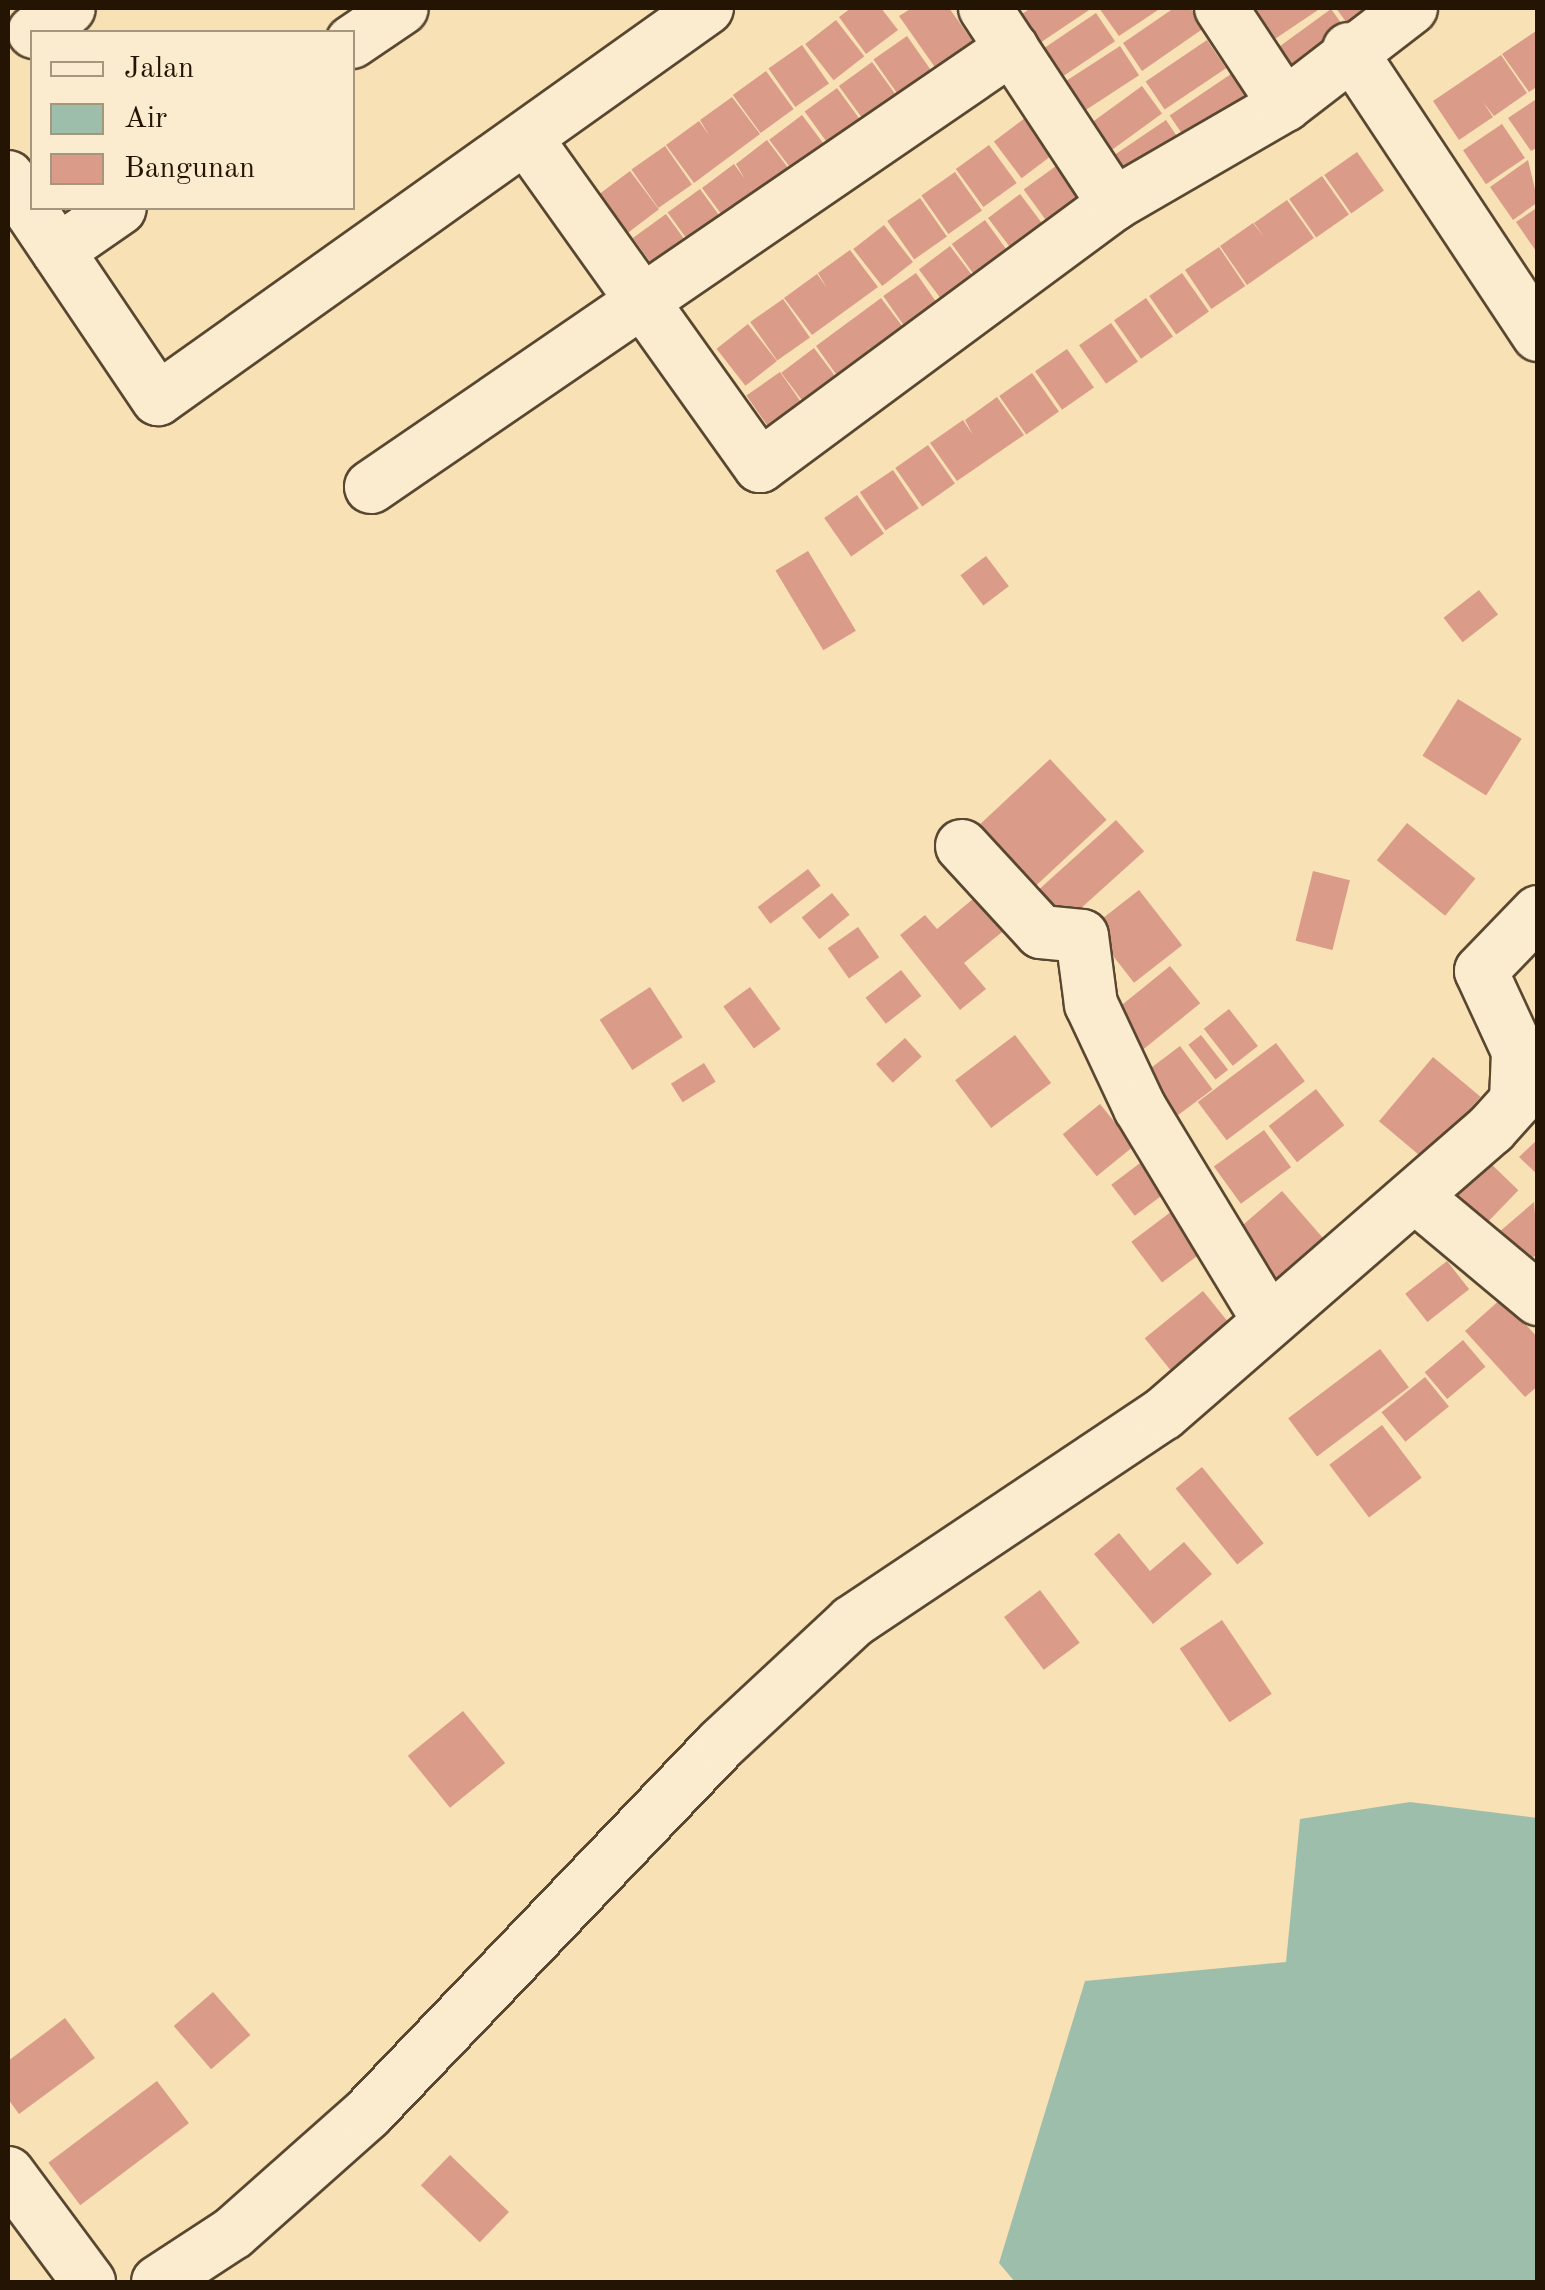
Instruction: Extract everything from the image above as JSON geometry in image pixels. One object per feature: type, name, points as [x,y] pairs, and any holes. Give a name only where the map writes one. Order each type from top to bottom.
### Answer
[{"type":"street","points":[[37,30],[69,8]]},
{"type":"street","points":[[355,40],[402,8]]},
{"type":"street","points":[[8,177],[158,398],[707,8]]},
{"type":"street","points":[[1221,8],[1284,105]]},
{"type":"street","points":[[526,138],[646,298],[760,466],[1114,204],[1284,105],[1349,49],[1411,8]]},
{"type":"street","points":[[372,487],[646,298],[999,28],[1114,204]]},
{"type":"street","points":[[8,52],[30,35]]},
{"type":"street","points":[[1349,49],[1538,335]]},
{"type":"street","points":[[58,252],[117,210]]},
{"type":"street","points":[[962,846],[1041,932],[1082,936],[1091,1004],[1140,1108],[1268,1319]]},
{"type":"street","points":[[158,2282],[233,2233],[366,2114],[722,1743],[852,1622],[1163,1414],[1268,1319],[1416,1197],[1516,1101],[1518,1051],[1482,971],[1538,912]]},
{"type":"street","points":[[1416,1197],[1538,1299]]},
{"type":"street","points":[[8,2172],[89,2282]]},
{"type":"water","points":[[1410,1802],[1537,1818],[1537,2282],[1015,2282],[999,2263],[1085,1981],[1286,1962],[1300,1819]]},
{"type":"building","points":[[851,8],[881,8],[898,30],[866,54],[839,17]]},
{"type":"building","points":[[912,8],[949,8],[984,57],[946,83],[899,16]]},
{"type":"building","points":[[1031,8],[1092,8],[1031,49],[1011,21]]},
{"type":"building","points":[[1099,8],[1161,8],[1119,36]]},
{"type":"building","points":[[1174,8],[1190,8],[1204,28],[1142,71],[1123,43]]},
{"type":"building","points":[[1260,8],[1321,8],[1266,45],[1246,16]]},
{"type":"building","points":[[1336,8],[1391,8],[1354,33]]},
{"type":"building","points":[[1331,9],[1351,37],[1291,80],[1271,52]]},
{"type":"building","points":[[1096,13],[1115,41],[1054,83],[1035,54]]},
{"type":"building","points":[[836,20],[864,56],[834,80],[805,44]]},
{"type":"building","points":[[1536,31],[1538,86],[1529,92],[1502,54]]},
{"type":"building","points":[[907,36],[934,75],[900,98],[873,60]]},
{"type":"building","points":[[1207,40],[1226,68],[1165,110],[1146,81]]},
{"type":"building","points":[[802,45],[829,84],[795,107],[768,69]]},
{"type":"building","points":[[1120,46],[1139,75],[1076,116],[1057,87]]},
{"type":"building","points":[[1501,55],[1527,93],[1494,116],[1483,102],[1493,117],[1459,140],[1433,101]]},
{"type":"building","points":[[872,62],[900,100],[866,124],[839,86]]},
{"type":"building","points":[[766,71],[794,109],[760,133],[733,95]]},
{"type":"building","points":[[1231,74],[1250,102],[1189,144],[1170,115]]},
{"type":"building","points":[[1142,86],[1162,114],[1102,157],[1082,129]]},
{"type":"building","points":[[837,88],[865,126],[832,150],[805,112]]},
{"type":"building","points":[[732,97],[760,134],[694,183],[666,145],[699,121],[709,135],[700,120]]},
{"type":"building","points":[[1538,98],[1538,147],[1531,151],[1508,118]]},
{"type":"building","points":[[802,115],[830,152],[797,176],[769,140]]},
{"type":"building","points":[[1025,118],[1053,155],[1022,178],[994,141]]},
{"type":"building","points":[[1166,120],[1185,148],[1124,190],[1105,161]]},
{"type":"building","points":[[1502,124],[1525,158],[1486,184],[1463,150]]},
{"type":"building","points":[[767,140],[795,177],[730,226],[702,188],[734,164],[745,179],[736,164]]},
{"type":"building","points":[[989,145],[1017,183],[983,207],[956,169]]},
{"type":"building","points":[[665,146],[692,185],[658,208],[631,170]]},
{"type":"building","points":[[1357,152],[1384,191],[1351,213],[1324,175]]},
{"type":"building","points":[[1528,160],[1538,202],[1513,220],[1490,187]]},
{"type":"building","points":[[1056,166],[1084,204],[1051,228],[1024,190]]},
{"type":"building","points":[[630,171],[659,209],[627,233],[598,195]]},
{"type":"building","points":[[955,172],[982,211],[948,234],[921,196]]},
{"type":"building","points":[[1322,176],[1349,215],[1316,237],[1289,199]]},
{"type":"building","points":[[700,189],[728,227],[695,251],[668,213]]},
{"type":"building","points":[[1020,194],[1048,231],[1016,255],[988,218]]},
{"type":"building","points":[[920,198],[947,237],[914,259],[887,221]]},
{"type":"building","points":[[1287,200],[1314,238],[1247,285],[1220,246],[1253,223],[1264,237],[1254,223]]},
{"type":"building","points":[[1538,207],[1538,254],[1516,222]]},
{"type":"building","points":[[666,214],[694,252],[660,276],[633,238]]},
{"type":"building","points":[[985,220],[1013,258],[979,282],[952,244]]},
{"type":"building","points":[[884,225],[913,262],[882,286],[853,249]]},
{"type":"building","points":[[950,246],[979,284],[948,308],[919,269]]},
{"type":"building","points":[[1219,247],[1245,286],[1211,309],[1185,270]]},
{"type":"building","points":[[850,250],[878,287],[812,335],[784,298],[817,274],[827,288],[818,273]]},
{"type":"building","points":[[916,273],[943,312],[910,334],[883,296]]},
{"type":"building","points":[[1182,273],[1209,312],[1176,334],[1149,296]]},
{"type":"building","points":[[881,298],[909,335],[877,359],[867,346],[876,360],[843,384],[816,346]]},
{"type":"building","points":[[1146,298],[1173,337],[1141,359],[1114,320]]},
{"type":"building","points":[[783,299],[810,338],[777,360],[750,322]]},
{"type":"building","points":[[1111,323],[1138,362],[1106,384],[1079,345]]},
{"type":"building","points":[[748,324],[777,361],[745,386],[716,349]]},
{"type":"building","points":[[814,348],[842,385],[809,409],[781,373]]},
{"type":"building","points":[[1067,349],[1094,388],[1062,410],[1035,371]]},
{"type":"building","points":[[780,372],[807,411],[773,434],[746,396]]},
{"type":"building","points":[[1032,373],[1059,412],[1026,434],[999,396]]},
{"type":"building","points":[[997,397],[1024,435],[957,481],[930,443],[963,420],[973,435],[965,420]]},
{"type":"building","points":[[928,445],[955,484],[922,506],[895,468]]},
{"type":"building","points":[[893,470],[919,508],[886,531],[860,492]]},
{"type":"building","points":[[857,495],[884,534],[851,556],[824,518]]},
{"type":"building","points":[[808,551],[856,631],[823,650],[775,571]]},
{"type":"building","points":[[986,556],[1009,586],[983,606],[960,575]]},
{"type":"building","points":[[1479,590],[1498,614],[1463,642],[1444,618]]},
{"type":"building","points":[[1458,699],[1522,739],[1486,796],[1422,756]]},
{"type":"building","points":[[1050,759],[1107,820],[1036,885],[980,824]]},
{"type":"building","points":[[1116,820],[1144,851],[1068,920],[1039,889]]},
{"type":"building","points":[[1407,823],[1475,878],[1445,916],[1377,860]]},
{"type":"building","points":[[808,869],[821,886],[770,924],[758,907]]},
{"type":"building","points":[[1313,871],[1350,880],[1332,950],[1296,941]]},
{"type":"building","points":[[1139,890],[1182,945],[1134,983],[1091,928]]},
{"type":"building","points":[[832,893],[850,915],[819,939],[802,918]]},
{"type":"building","points":[[979,894],[1007,928],[964,963],[986,989],[960,1010],[900,935],[925,915],[937,929]]},
{"type":"building","points":[[858,927],[879,957],[849,979],[828,948]]},
{"type":"building","points":[[1170,966],[1200,1003],[1134,1057],[1104,1019]]},
{"type":"building","points":[[901,970],[921,996],[886,1024],[866,998]]},
{"type":"building","points":[[650,987],[683,1037],[632,1070],[600,1020]]},
{"type":"building","points":[[750,987],[781,1029],[754,1048],[723,1006]]},
{"type":"building","points":[[1229,1009],[1258,1046],[1233,1066],[1204,1029]]},
{"type":"building","points":[[1015,1035],[1051,1083],[991,1128],[955,1080]]},
{"type":"building","points":[[1201,1035],[1228,1070],[1215,1080],[1188,1045]]},
{"type":"building","points":[[905,1038],[922,1057],[893,1083],[876,1064]]},
{"type":"building","points":[[1276,1043],[1305,1081],[1227,1140],[1198,1102]]},
{"type":"building","points":[[1180,1046],[1212,1089],[1166,1124],[1134,1081]]},
{"type":"building","points":[[1433,1057],[1480,1097],[1427,1161],[1379,1121]]},
{"type":"building","points":[[704,1063],[716,1082],[683,1102],[671,1084]]},
{"type":"building","points":[[1316,1089],[1344,1125],[1297,1162],[1269,1126]]},
{"type":"building","points":[[1100,1104],[1134,1146],[1097,1176],[1063,1134]]},
{"type":"building","points":[[1264,1130],[1291,1167],[1241,1204],[1214,1166]]},
{"type":"building","points":[[1538,1139],[1538,1175],[1519,1157]]},
{"type":"building","points":[[1148,1157],[1171,1188],[1135,1216],[1111,1185]]},
{"type":"building","points":[[1486,1159],[1518,1190],[1479,1231],[1446,1200]]},
{"type":"building","points":[[1282,1191],[1331,1247],[1278,1292],[1230,1236]]},
{"type":"building","points":[[1184,1202],[1215,1243],[1162,1282],[1131,1242]]},
{"type":"building","points":[[1534,1202],[1538,1253],[1518,1270],[1491,1239]]},
{"type":"building","points":[[1447,1261],[1469,1289],[1427,1322],[1405,1294]]},
{"type":"building","points":[[1203,1291],[1232,1327],[1174,1374],[1145,1338]]},
{"type":"building","points":[[1502,1298],[1538,1338],[1538,1386],[1525,1397],[1465,1331]]},
{"type":"building","points":[[1463,1340],[1485,1367],[1447,1399],[1425,1372]]},
{"type":"building","points":[[1380,1349],[1409,1387],[1317,1457],[1288,1418]]},
{"type":"building","points":[[1425,1377],[1449,1407],[1405,1442],[1381,1412]]},
{"type":"building","points":[[1382,1425],[1422,1478],[1369,1517],[1329,1465]]},
{"type":"building","points":[[1202,1467],[1264,1543],[1237,1565],[1176,1488]]},
{"type":"building","points":[[1119,1533],[1150,1571],[1184,1542],[1212,1574],[1153,1624],[1094,1554]]},
{"type":"building","points":[[1040,1590],[1080,1643],[1044,1670],[1004,1617]]},
{"type":"building","points":[[1222,1620],[1272,1694],[1229,1722],[1180,1649]]},
{"type":"building","points":[[463,1711],[505,1763],[450,1808],[408,1756]]},
{"type":"building","points":[[213,1992],[250,2035],[211,2069],[174,2026]]},
{"type":"building","points":[[65,2018],[95,2058],[19,2114],[8,2099],[8,2061]]},
{"type":"building","points":[[157,2081],[189,2123],[80,2205],[48,2163]]},
{"type":"building","points":[[450,2155],[509,2212],[480,2242],[421,2185]]}]
